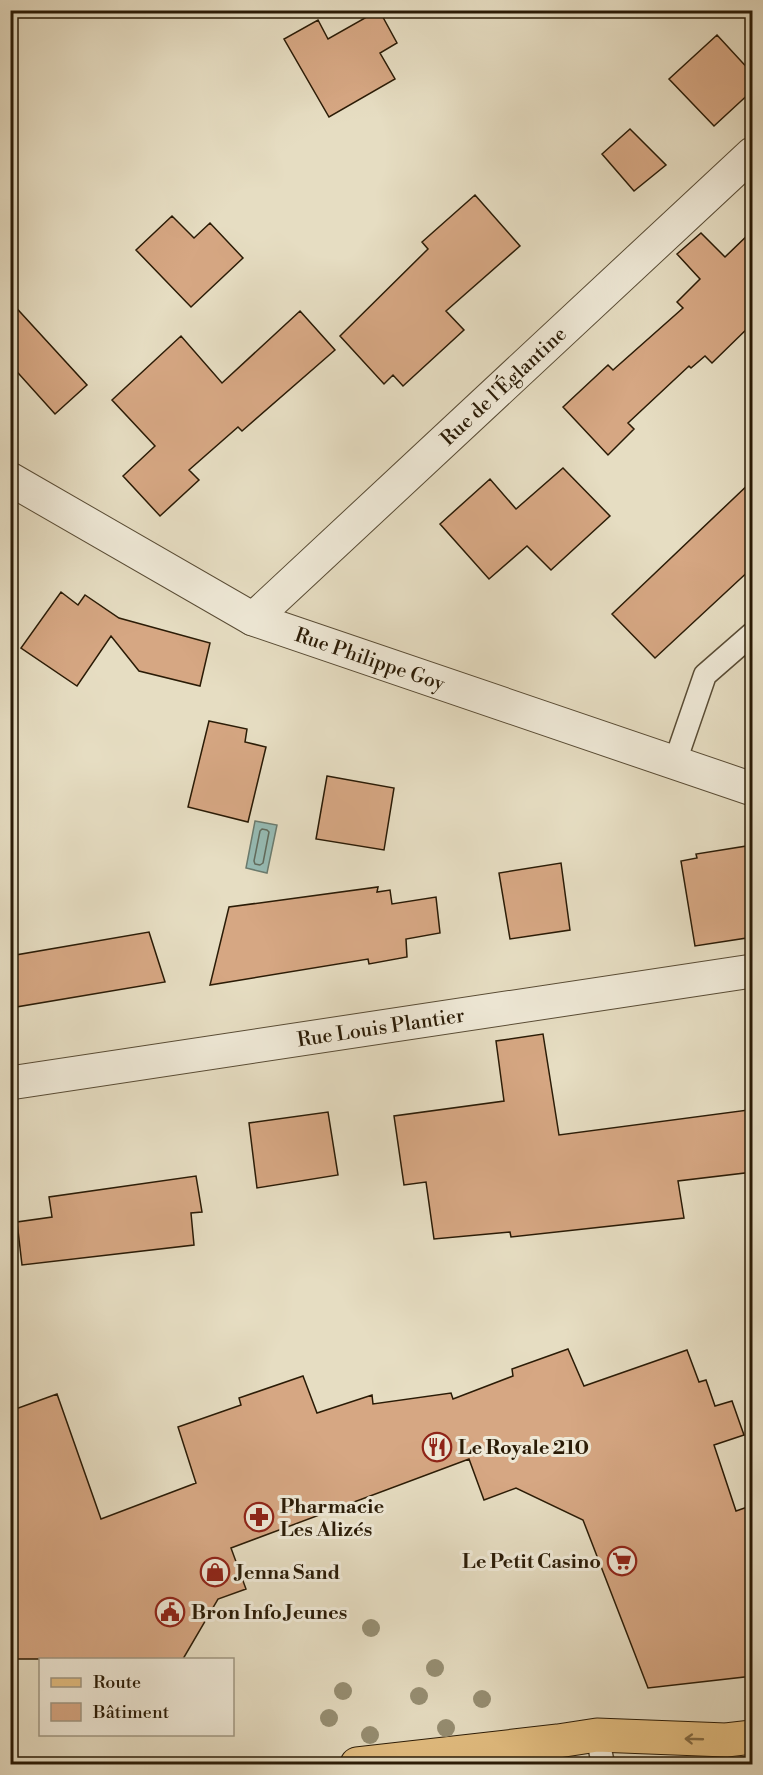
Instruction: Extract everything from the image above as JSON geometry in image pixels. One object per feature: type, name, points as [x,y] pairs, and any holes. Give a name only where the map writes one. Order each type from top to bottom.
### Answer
[{"type":"main road","points":[[357,1764],[558,1741],[600,1750],[753,1737]]},
{"type":"street","name":"Rue de l'Églantine","points":[[253,619],[753,154]]},
{"type":"street","name":"Rue Philippe Goy","points":[[10,479],[253,619],[753,789]]},
{"type":"street","name":"Rue Louis Plantier","points":[[10,1083],[753,971]]},
{"type":"lane","points":[[675,762],[705,675],[753,634]]},
{"type":"water","points":[[255,821],[277,825],[267,873],[246,868]]},
{"type":"building","points":[[379,10],[397,43],[380,53],[395,79],[329,117],[284,39],[318,20],[328,39]]},
{"type":"building","points":[[717,35],[753,74],[753,90],[714,126],[669,79]]},
{"type":"building","points":[[630,129],[666,165],[634,191],[602,154]]},
{"type":"building","points":[[475,195],[520,246],[446,311],[464,330],[403,386],[393,375],[384,384],[340,336],[428,249],[422,242]]},
{"type":"building","points":[[172,216],[194,238],[210,223],[243,258],[191,307],[136,250]]},
{"type":"building","points":[[753,230],[753,323],[712,363],[705,356],[691,368],[689,366],[628,423],[634,429],[608,455],[563,407],[608,365],[613,370],[683,308],[677,302],[700,279],[677,254],[701,233],[725,257]]},
{"type":"building","points":[[10,301],[87,385],[55,414],[10,364]]},
{"type":"building","points":[[300,311],[335,350],[242,431],[238,427],[189,470],[199,480],[160,516],[123,476],[155,446],[112,400],[181,336],[222,383]]},
{"type":"building","points":[[563,468],[610,516],[551,570],[527,546],[489,579],[440,524],[490,479],[516,509]]},
{"type":"building","points":[[753,480],[753,567],[655,658],[612,614]]},
{"type":"building","points":[[61,592],[78,605],[85,595],[119,618],[210,643],[200,686],[139,671],[111,636],[77,686],[21,648]]},
{"type":"building","points":[[209,721],[247,729],[245,742],[266,747],[248,822],[188,807]]},
{"type":"building","points":[[327,776],[394,788],[384,850],[316,839]]},
{"type":"building","points":[[753,845],[753,937],[695,946],[681,861],[697,858],[696,854]]},
{"type":"building","points":[[561,863],[570,930],[510,939],[499,873]]},
{"type":"building","points":[[378,887],[377,892],[390,890],[392,904],[436,897],[440,933],[406,939],[407,957],[369,964],[368,959],[210,985],[229,907]]},
{"type":"building","points":[[149,932],[165,982],[10,1008],[10,956]]},
{"type":"building","points":[[543,1034],[559,1135],[748,1110],[749,1117],[753,1116],[753,1172],[678,1181],[684,1218],[511,1237],[510,1232],[434,1239],[426,1182],[404,1185],[394,1116],[504,1101],[496,1041]]},
{"type":"building","points":[[328,1112],[338,1175],[257,1188],[249,1123]]},
{"type":"building","points":[[196,1176],[202,1212],[191,1213],[194,1245],[22,1265],[17,1222],[52,1217],[49,1197]]},
{"type":"building","points":[[568,1349],[584,1386],[687,1350],[699,1382],[706,1380],[715,1406],[732,1401],[744,1435],[714,1445],[736,1511],[753,1505],[753,1676],[648,1688],[583,1520],[516,1488],[484,1500],[469,1459],[231,1548],[246,1589],[218,1599],[184,1658],[10,1659],[10,1411],[57,1394],[101,1519],[196,1483],[178,1427],[241,1405],[239,1398],[303,1376],[317,1413],[372,1395],[373,1404],[451,1393],[453,1399],[513,1376],[512,1369]]},
{"type":"tram line","points":[[680,1764],[752,1756]]},
{"type":"place","name":"Le Royale 210","points":[[437,1447]]},
{"type":"place","name":"Pharmacie Les Alizés","points":[[259,1517]]},
{"type":"place","name":"Le Petit Casino","points":[[622,1561]]},
{"type":"place","name":"Jenna Sand","points":[[215,1572]]},
{"type":"place","name":"Bron Info Jeunes","points":[[170,1612]]}]
